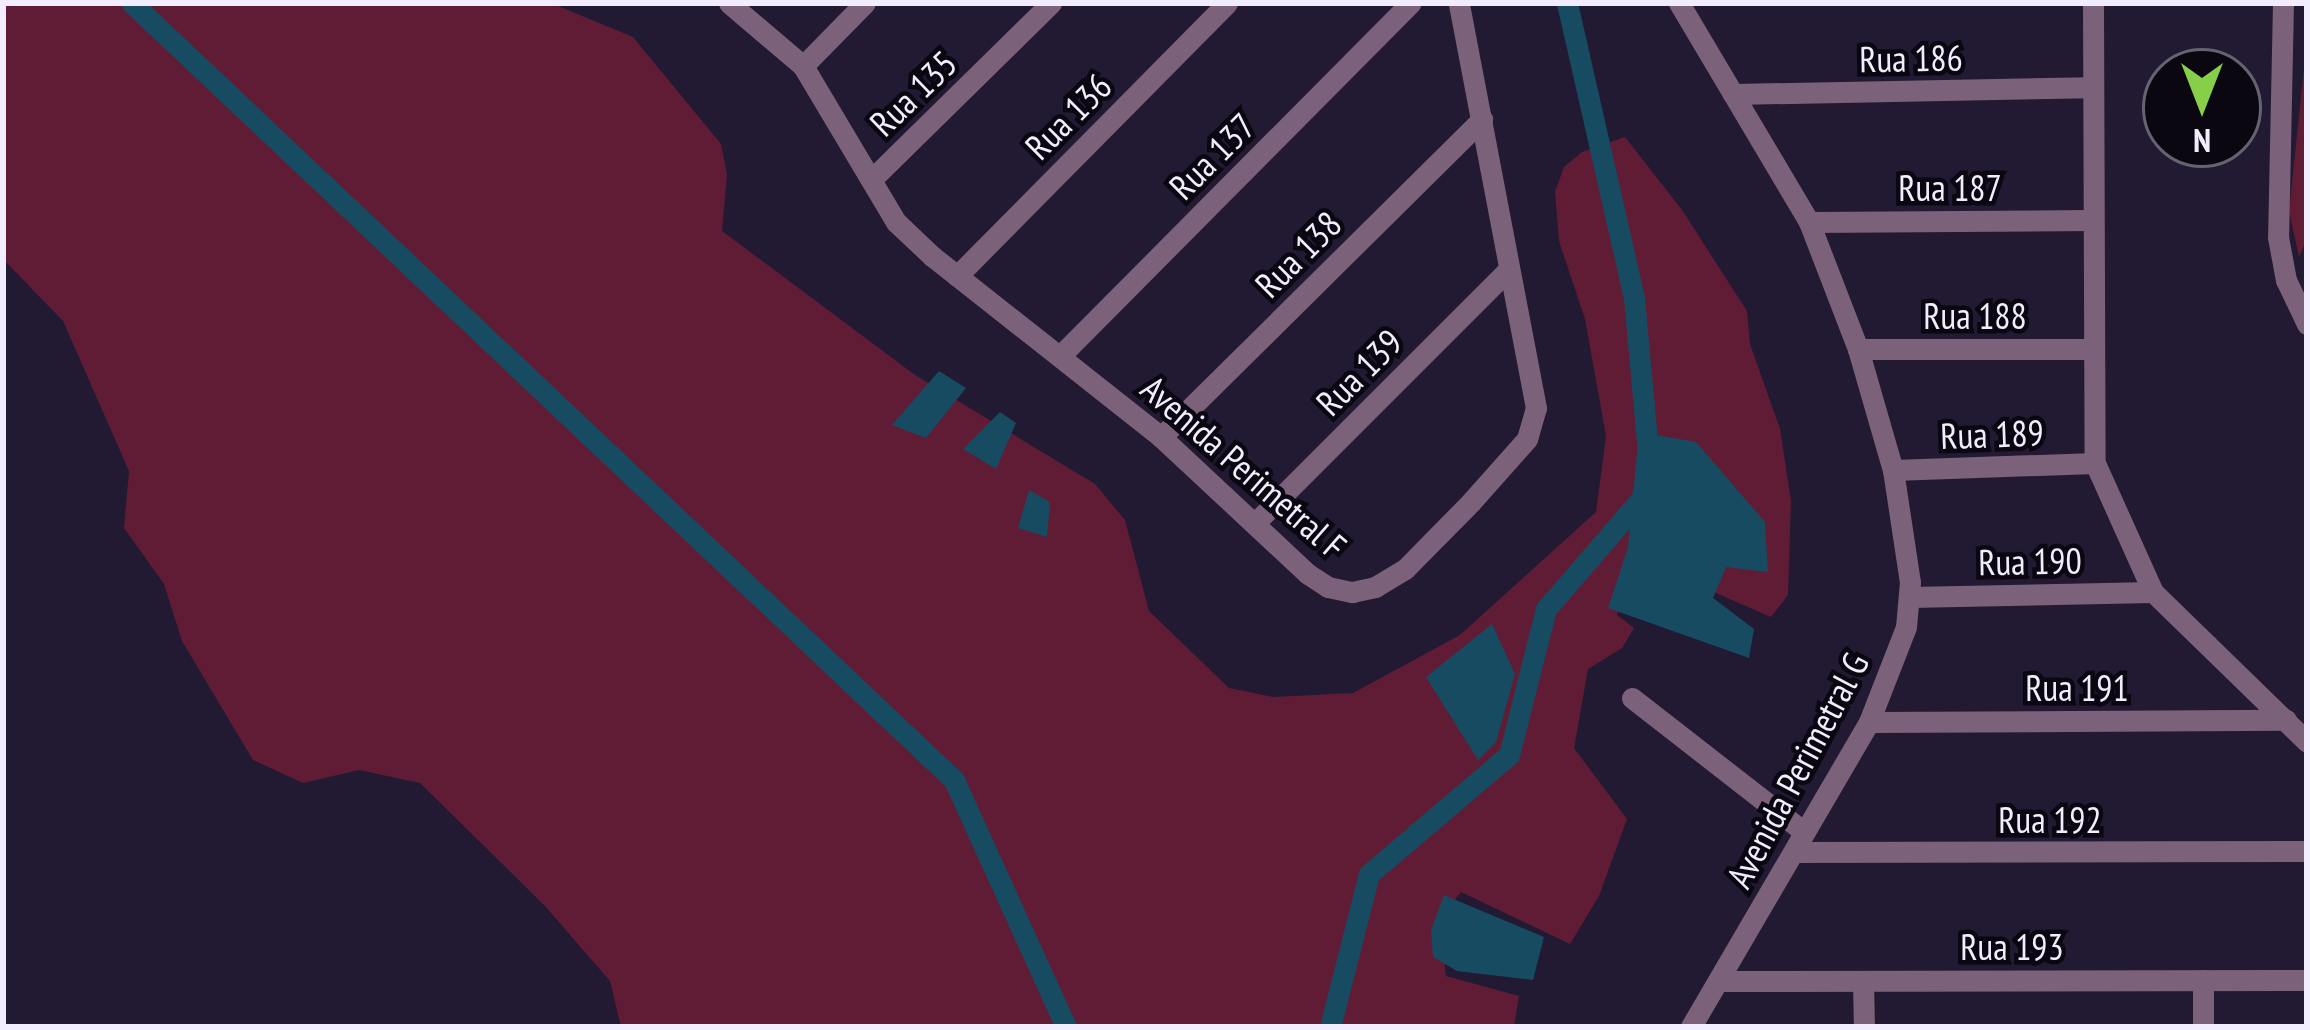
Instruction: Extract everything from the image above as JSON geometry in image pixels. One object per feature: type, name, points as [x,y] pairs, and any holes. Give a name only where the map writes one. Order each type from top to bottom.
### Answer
[{"type":"street","name":"Avenida Perimetral F","points":[[729,3],[803,66],[896,222],[1161,437],[1328,587],[1352,592],[1376,587],[1405,569],[1527,439],[1536,408],[1459,3]]},
{"type":"street","points":[[803,66],[866,3]]},
{"type":"street","name":"Rua 135","points":[[872,179],[1051,3]]},
{"type":"street","name":"Rua 136","points":[[957,276],[1227,3]]},
{"type":"street","name":"Rua 137","points":[[1061,356],[1410,3]]},
{"type":"street","name":"Avenida Perimetral G","points":[[1679,3],[1809,222],[1858,349],[1893,470],[1909,566],[1906,627],[1869,722],[1690,1027]]},
{"type":"street","points":[[2093,3],[2095,463],[2153,592],[2307,742]]},
{"type":"street","points":[[2283,3],[2278,237],[2301,315]]},
{"type":"street","name":"Rua 186","points":[[1733,94],[2091,87]]},
{"type":"street","name":"Rua 138","points":[[1161,437],[1482,118]]},
{"type":"street","name":"Rua 187","points":[[1809,222],[2093,220]]},
{"type":"street","name":"Rua 139","points":[[1256,522],[1509,269]]},
{"type":"street","points":[[2301,315],[2307,279]]},
{"type":"street","name":"Rua 188","points":[[1858,349],[2092,349]]},
{"type":"street","name":"Rua 189","points":[[1893,470],[2095,463]]},
{"type":"street","name":"Rua 190","points":[[1909,597],[2153,592]]},
{"type":"street","points":[[1632,698],[1798,842]]},
{"type":"street","name":"Rua 191","points":[[1869,722],[2286,720]]},
{"type":"street","name":"Rua 192","points":[[1798,842],[2307,851]]},
{"type":"street","points":[[2203,980],[2203,1027]]},
{"type":"street","name":"Rua 193","points":[[1718,981],[2307,980]]},
{"type":"street","points":[[1863,981],[1864,1027]]},
{"type":"shaded area","points":[[3,3],[551,3],[633,37],[721,144],[727,175],[722,231],[915,375],[1095,484],[1125,520],[1149,611],[1229,688],[1273,697],[1353,693],[1460,635],[1596,512],[1606,436],[1585,319],[1559,241],[1555,192],[1564,167],[1582,152],[1625,137],[1682,210],[1747,311],[1750,344],[1780,429],[1791,501],[1788,595],[1771,617],[1663,570],[1625,581],[1617,615],[1634,628],[1622,648],[1588,669],[1574,748],[1627,819],[1599,896],[1570,944],[1461,892],[1439,919],[1446,976],[1519,996],[1514,1027],[621,1027],[610,981],[545,906],[420,783],[359,770],[303,783],[253,760],[182,641],[164,584],[124,528],[129,471],[63,321],[3,259]]},
{"type":"shaded area","points":[[2307,40],[2307,239],[2299,257],[2289,211]]},
{"type":"water","points":[[939,371],[966,388],[926,438],[892,425]]},
{"type":"water","points":[[1000,412],[1016,423],[996,469],[963,449]]},
{"type":"water","points":[[1639,432],[1696,442],[1765,522],[1768,572],[1726,567],[1713,598],[1754,629],[1749,658],[1608,608],[1628,547]]},
{"type":"water","points":[[1029,490],[1050,502],[1047,537],[1018,528]]},
{"type":"water","points":[[1492,624],[1515,674],[1496,742],[1478,760],[1426,677]]},
{"type":"water","points":[[1444,895],[1544,937],[1533,980],[1457,971],[1433,957],[1431,930]]},
{"type":"waterway","points":[[132,3],[954,780],[1066,1027]]},
{"type":"waterway","points":[[1567,3],[1634,298],[1649,462]]},
{"type":"waterway","points":[[1330,1027],[1369,874],[1509,755],[1546,609],[1647,492]]}]
